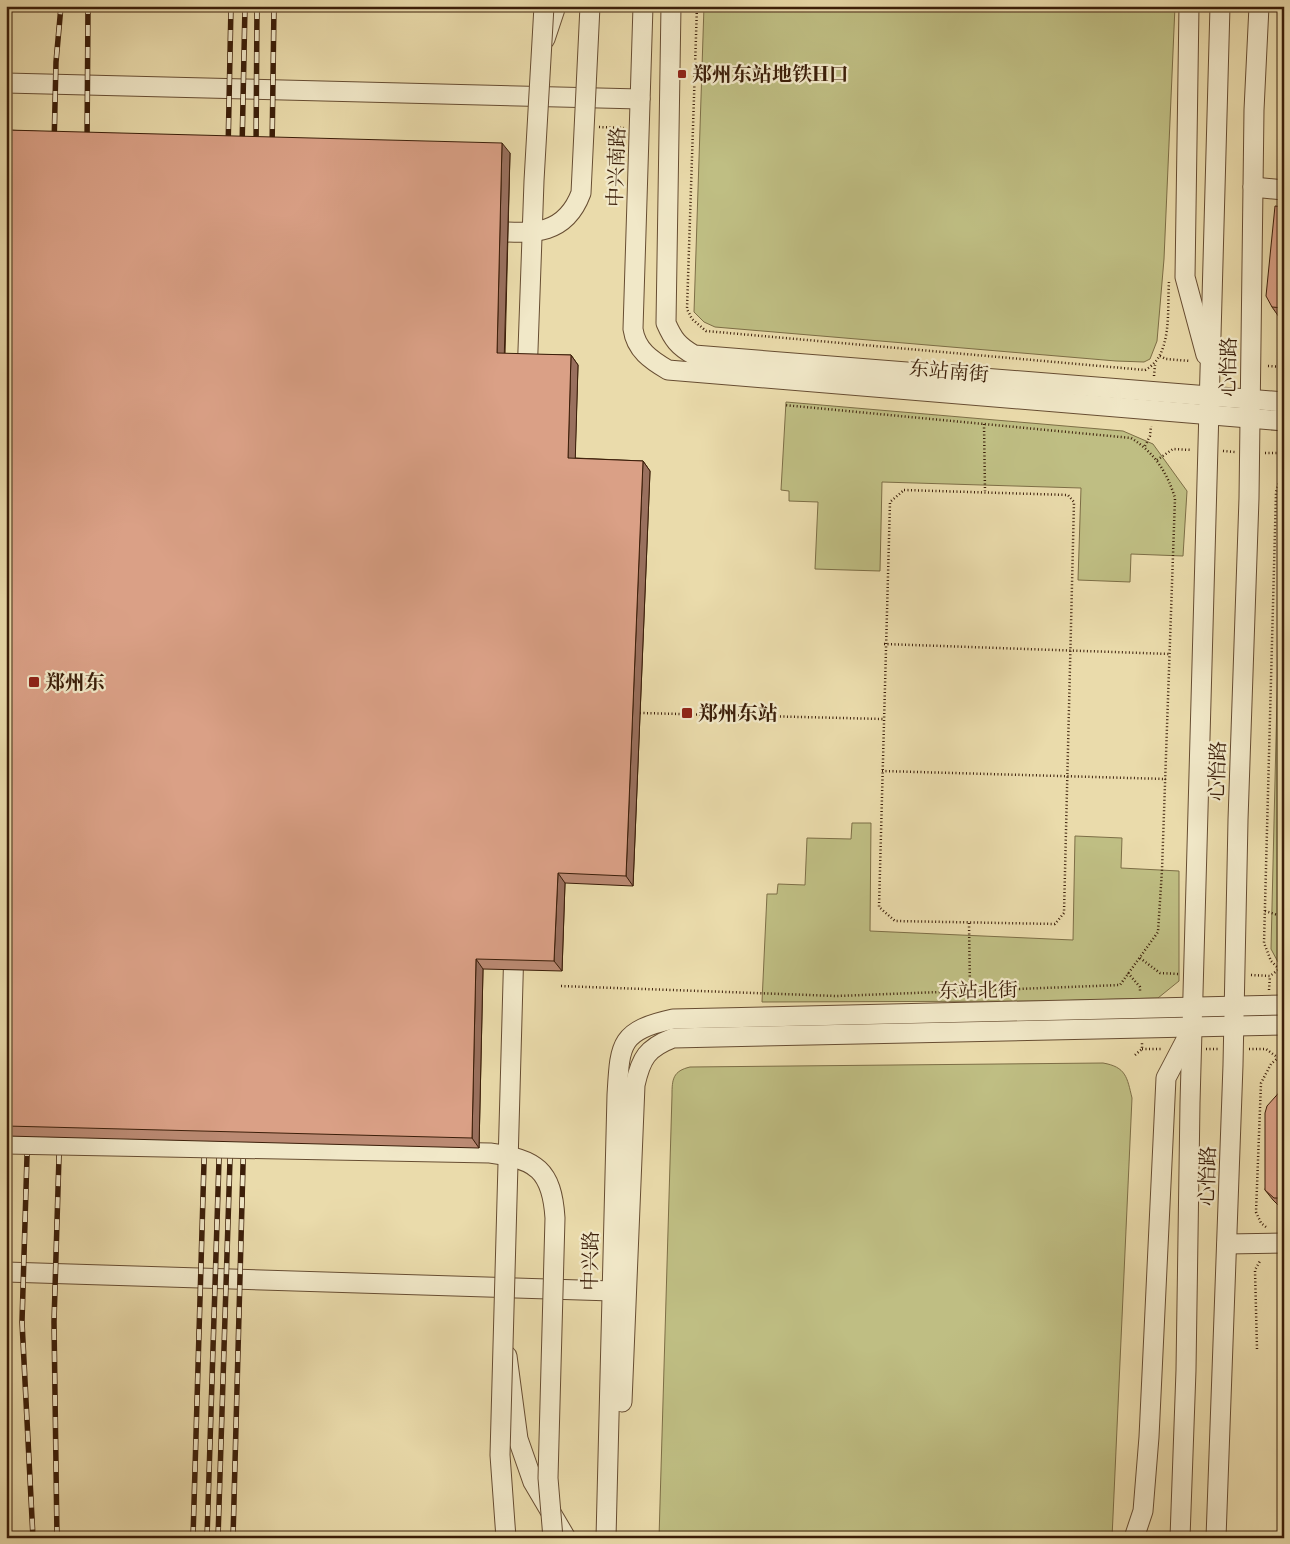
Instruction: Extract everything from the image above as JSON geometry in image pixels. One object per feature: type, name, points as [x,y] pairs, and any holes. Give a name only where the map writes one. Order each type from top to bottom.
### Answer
[{"type":"street","points":[[527,392],[534,181],[544,6]]},
{"type":"street","points":[[541,52],[556,6]]},
{"type":"street","points":[[466,230],[526,232],[550,228],[564,221],[577,204],[581,193],[590,6]]},
{"type":"street","name":"中兴南路","points":[[633,329],[643,6]]},
{"type":"street","name":"东站南街","points":[[671,6],[666,323],[673,340],[694,355],[1210,406],[1250,418],[1284,421]]},
{"type":"street","points":[[1189,6],[1177,278],[1211,375]]},
{"type":"street","name":"心怡路","points":[[1192,1027],[1220,6]]},
{"type":"street","name":"心怡路","points":[[1216,1538],[1234,1026],[1250,418],[1258,6]]},
{"type":"street","points":[[6,83],[640,99]]},
{"type":"street","points":[[1253,187],[1284,190]]},
{"type":"street","name":"东站南街","points":[[633,329],[634,339],[642,352],[668,370],[1210,406],[1250,400],[1284,402]]},
{"type":"street","points":[[506,1538],[500,1455],[515,953],[512,936],[507,930]]},
{"type":"street","name":"东站北街","points":[[673,1019],[1284,1006]]},
{"type":"street","name":"中兴路","points":[[606,1538],[619,1056],[625,1042],[635,1032],[649,1024],[673,1019]]},
{"type":"street","name":"东站北街","points":[[673,1038],[1284,1025]]},
{"type":"street","points":[[1134,1538],[1142,1511],[1149,1437],[1166,1078],[1186,1050],[1192,1027]]},
{"type":"street","name":"中兴路","points":[[616,1538],[635,1085],[639,1066],[647,1053],[655,1045],[673,1038]]},
{"type":"street","name":"心怡路","points":[[1180,1538],[1186,1370],[1186,1050]]},
{"type":"street","points":[[6,1144],[490,1153],[515,1156],[531,1163],[549,1180],[556,1218],[548,1478],[553,1538]]},
{"type":"street","points":[[1227,1244],[1284,1243]]},
{"type":"street","points":[[6,1272],[612,1291]]},
{"type":"street","points":[[503,1326],[518,1440],[532,1482],[566,1538]]},
{"type":"path","points":[[696,6],[688,309],[692,319],[706,331],[1145,370],[1154,365],[1164,346],[1177,278]]},
{"type":"path","points":[[561,986],[837,996],[1120,985],[1158,932],[1166,779],[1174,498],[1170,480],[1157,460],[1145,446],[1131,438],[784,405]]},
{"type":"path","points":[[984,424],[985,491]]},
{"type":"path","points":[[1284,467],[1276,492],[1264,943],[1270,961],[1284,974]]},
{"type":"path","points":[[904,490],[985,491],[1068,495],[1074,502],[1064,914],[1055,924],[895,921],[879,907],[884,644],[890,502],[904,490]]},
{"type":"path","points":[[884,644],[1170,654]]},
{"type":"path","points":[[640,713],[882,719]]},
{"type":"path","points":[[882,771],[1166,779]]},
{"type":"path","points":[[1265,911],[1284,918]]},
{"type":"path","points":[[969,923],[970,991]]},
{"type":"path","points":[[1142,1049],[1266,1049],[1277,1057]]},
{"type":"path","points":[[1268,1228],[1261,1223],[1256,1212],[1259,1098],[1265,1075],[1277,1057],[1284,1053]]},
{"type":"path","points":[[1257,1349],[1255,1270],[1260,1260],[1267,1258]]},
{"type":"shaded area","points":[[704,6],[1175,6],[1164,259],[1157,341],[1150,359],[1144,362],[1116,361],[715,327],[704,322],[694,312]]},
{"type":"shaded area","points":[[786,402],[1123,431],[1153,444],[1187,491],[1183,556],[1131,554],[1130,582],[1078,580],[1081,488],[882,482],[880,571],[815,569],[818,502],[789,501],[789,491],[781,490]]},
{"type":"shaded area","points":[[1284,480],[1284,966],[1278,962],[1271,949],[1282,487]]},
{"type":"shaded area","points":[[852,823],[871,823],[870,931],[1073,940],[1075,836],[1122,838],[1121,868],[1179,871],[1179,981],[1158,998],[1051,1001],[762,1002],[767,894],[777,894],[778,884],[805,885],[807,838],[851,839]]},
{"type":"shaded area","points":[[1103,1063],[1121,1070],[1129,1084],[1132,1098],[1112,1538],[659,1538],[672,1089],[673,1080],[677,1073],[690,1067]]},
{"type":"building","name":"郑州东站","points":[[6,130],[502,143],[497,353],[571,355],[568,458],[643,461],[626,876],[558,873],[554,961],[476,959],[472,1138],[6,1126]]},
{"type":"building","points":[[1275,206],[1284,207],[1284,308],[1272,307],[1266,296]]},
{"type":"building","points":[[1284,1087],[1284,1198],[1274,1198],[1265,1190],[1265,1113],[1267,1106]]},
{"type":"railway","points":[[54,146],[56,62],[61,6]]},
{"type":"railway","points":[[87,146],[88,6]]},
{"type":"railway","points":[[228,151],[231,6]]},
{"type":"railway","points":[[242,149],[245,6]]},
{"type":"railway","points":[[256,151],[257,6]]},
{"type":"railway","points":[[272,151],[274,6]]},
{"type":"railway","points":[[28,1123],[22,1322],[33,1538]]},
{"type":"railway","points":[[57,1538],[54,1322],[60,1123]]},
{"type":"railway","points":[[193,1538],[205,1128]]},
{"type":"railway","points":[[207,1538],[220,1128]]},
{"type":"railway","points":[[218,1538],[231,1128]]},
{"type":"railway","points":[[233,1538],[244,1128]]},
{"type":"place","name":"郑州东站地铁H口","points":[[682,74]]},
{"type":"place","name":"郑州东","points":[[34,682]]},
{"type":"place","name":"郑州东站","points":[[687,713]]}]
